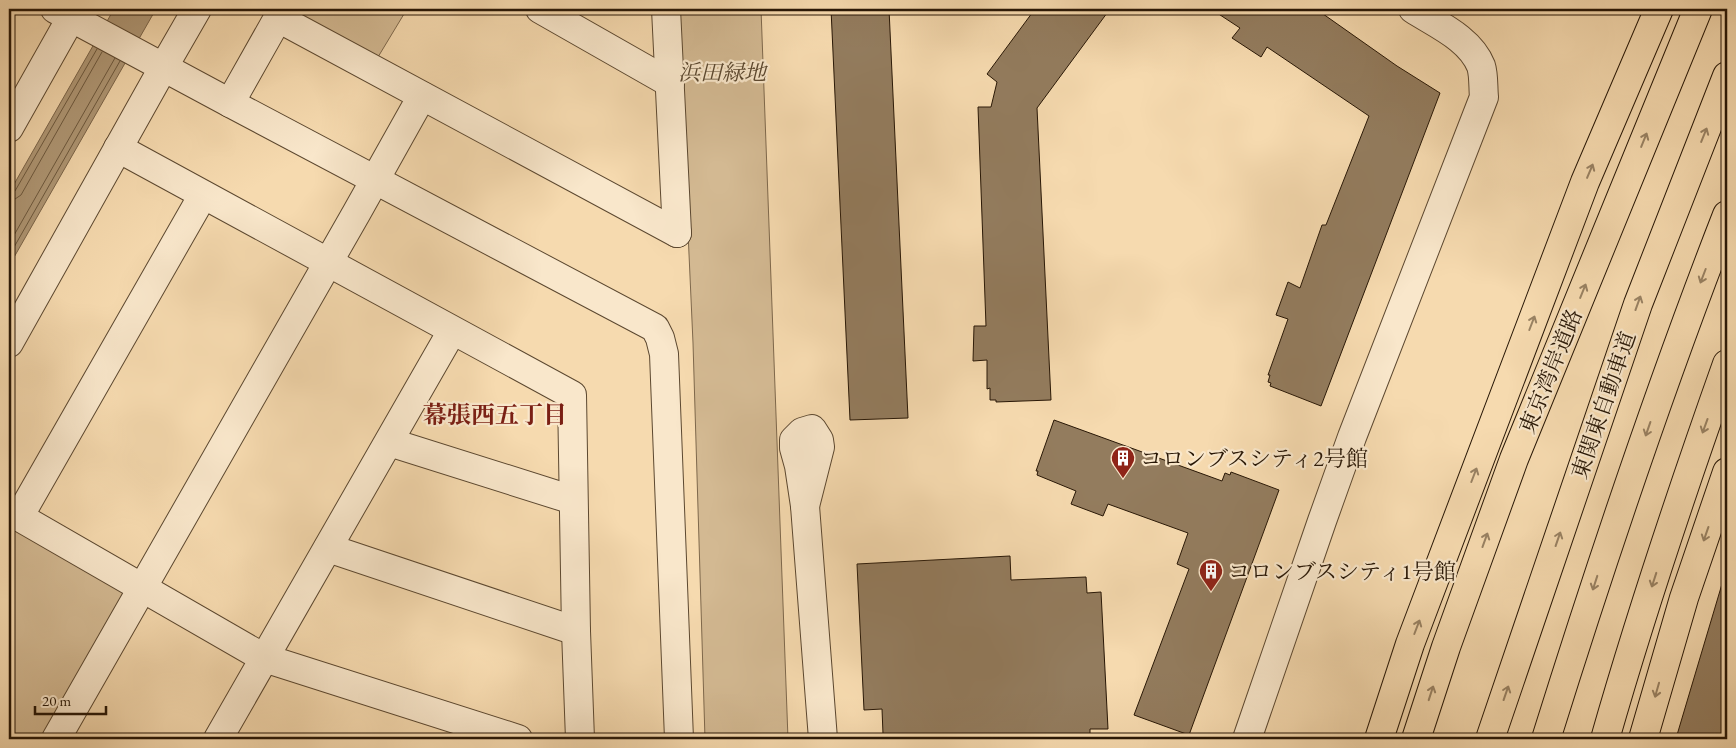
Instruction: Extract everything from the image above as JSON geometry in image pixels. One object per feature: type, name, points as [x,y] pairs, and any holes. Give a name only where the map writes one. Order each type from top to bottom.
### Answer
[{"type":"highway","points":[[1379,739],[1410,644],[1582,191],[1659,9]]},
{"type":"highway","name":"東京湾岸道路","points":[[1416,739],[1446,647],[1514,459],[1698,9]]},
{"type":"highway","name":"東関東自動車道","points":[[1490,739],[1638,304],[1727,76]]},
{"type":"highway","points":[[1546,739],[1601,563],[1685,322],[1727,215]]},
{"type":"highway","points":[[1605,739],[1663,552],[1727,364]]},
{"type":"highway","points":[[1642,739],[1684,598],[1727,472]]},
{"type":"street","points":[[9,343],[197,9]]},
{"type":"street","points":[[540,9],[670,83]]},
{"type":"street","points":[[230,103],[280,13],[422,96],[677,234],[666,9]]},
{"type":"street","points":[[1247,739],[1349,446],[1484,97],[1481,67],[1471,50],[1460,39],[1413,9]]},
{"type":"street","points":[[9,128],[67,12],[163,68],[655,328],[664,354],[679,739]]},
{"type":"street","points":[[56,739],[376,180],[422,96]]},
{"type":"street","points":[[118,148],[328,264],[572,395],[580,739]]},
{"type":"street","points":[[203,195],[14,514],[264,658],[518,739]]},
{"type":"street","points":[[218,739],[452,331]]},
{"type":"street","points":[[389,442],[573,500]]},
{"type":"street","points":[[805,506],[823,739]]},
{"type":"street","points":[[328,548],[576,631]]},
{"type":"green space","points":[[296,9],[407,9],[375,62],[296,19]]},
{"type":"green space","name":"浜田緑地","points":[[678,9],[761,9],[788,739],[705,739],[693,343]]},
{"type":"green space","points":[[9,518],[131,591],[50,739],[9,739]]},
{"type":"water","points":[[114,9],[156,9],[9,266],[9,193]]},
{"type":"building","points":[[831,9],[889,9],[908,418],[850,420]]},
{"type":"building","points":[[1035,9],[1110,9],[1037,108],[1051,400],[996,402],[996,400],[990,400],[990,388],[987,389],[987,360],[973,361],[974,326],[986,326],[978,107],[991,107],[997,82],[987,74]]},
{"type":"building","points":[[1211,9],[1316,9],[1397,66],[1440,93],[1321,406],[1270,386],[1271,383],[1268,382],[1270,375],[1268,375],[1288,319],[1276,315],[1288,282],[1300,288],[1322,225],[1326,225],[1369,116],[1267,47],[1261,57],[1232,38],[1240,28]]},
{"type":"building","points":[[1054,420],[1222,481],[1225,473],[1230,475],[1231,472],[1279,490],[1189,735],[1134,715],[1189,569],[1177,564],[1188,533],[1108,504],[1103,516],[1071,504],[1076,491],[1037,475],[1038,471],[1036,471]]},
{"type":"building","points":[[1010,556],[1011,580],[1086,577],[1087,593],[1101,592],[1108,729],[1090,729],[1090,739],[898,739],[898,734],[883,734],[882,709],[864,710],[857,564]]},
{"type":"building","points":[[1722,584],[1727,585],[1727,739],[1690,739],[1677,735]]},
{"type":"place","name":"コロンブスシティ2号館","points":[[1123,479]]},
{"type":"place","name":"コロンブスシティ1号館","points":[[1211,592]]},
{"type":"district","name":"幕張西五丁目","points":[[495,415]]}]
